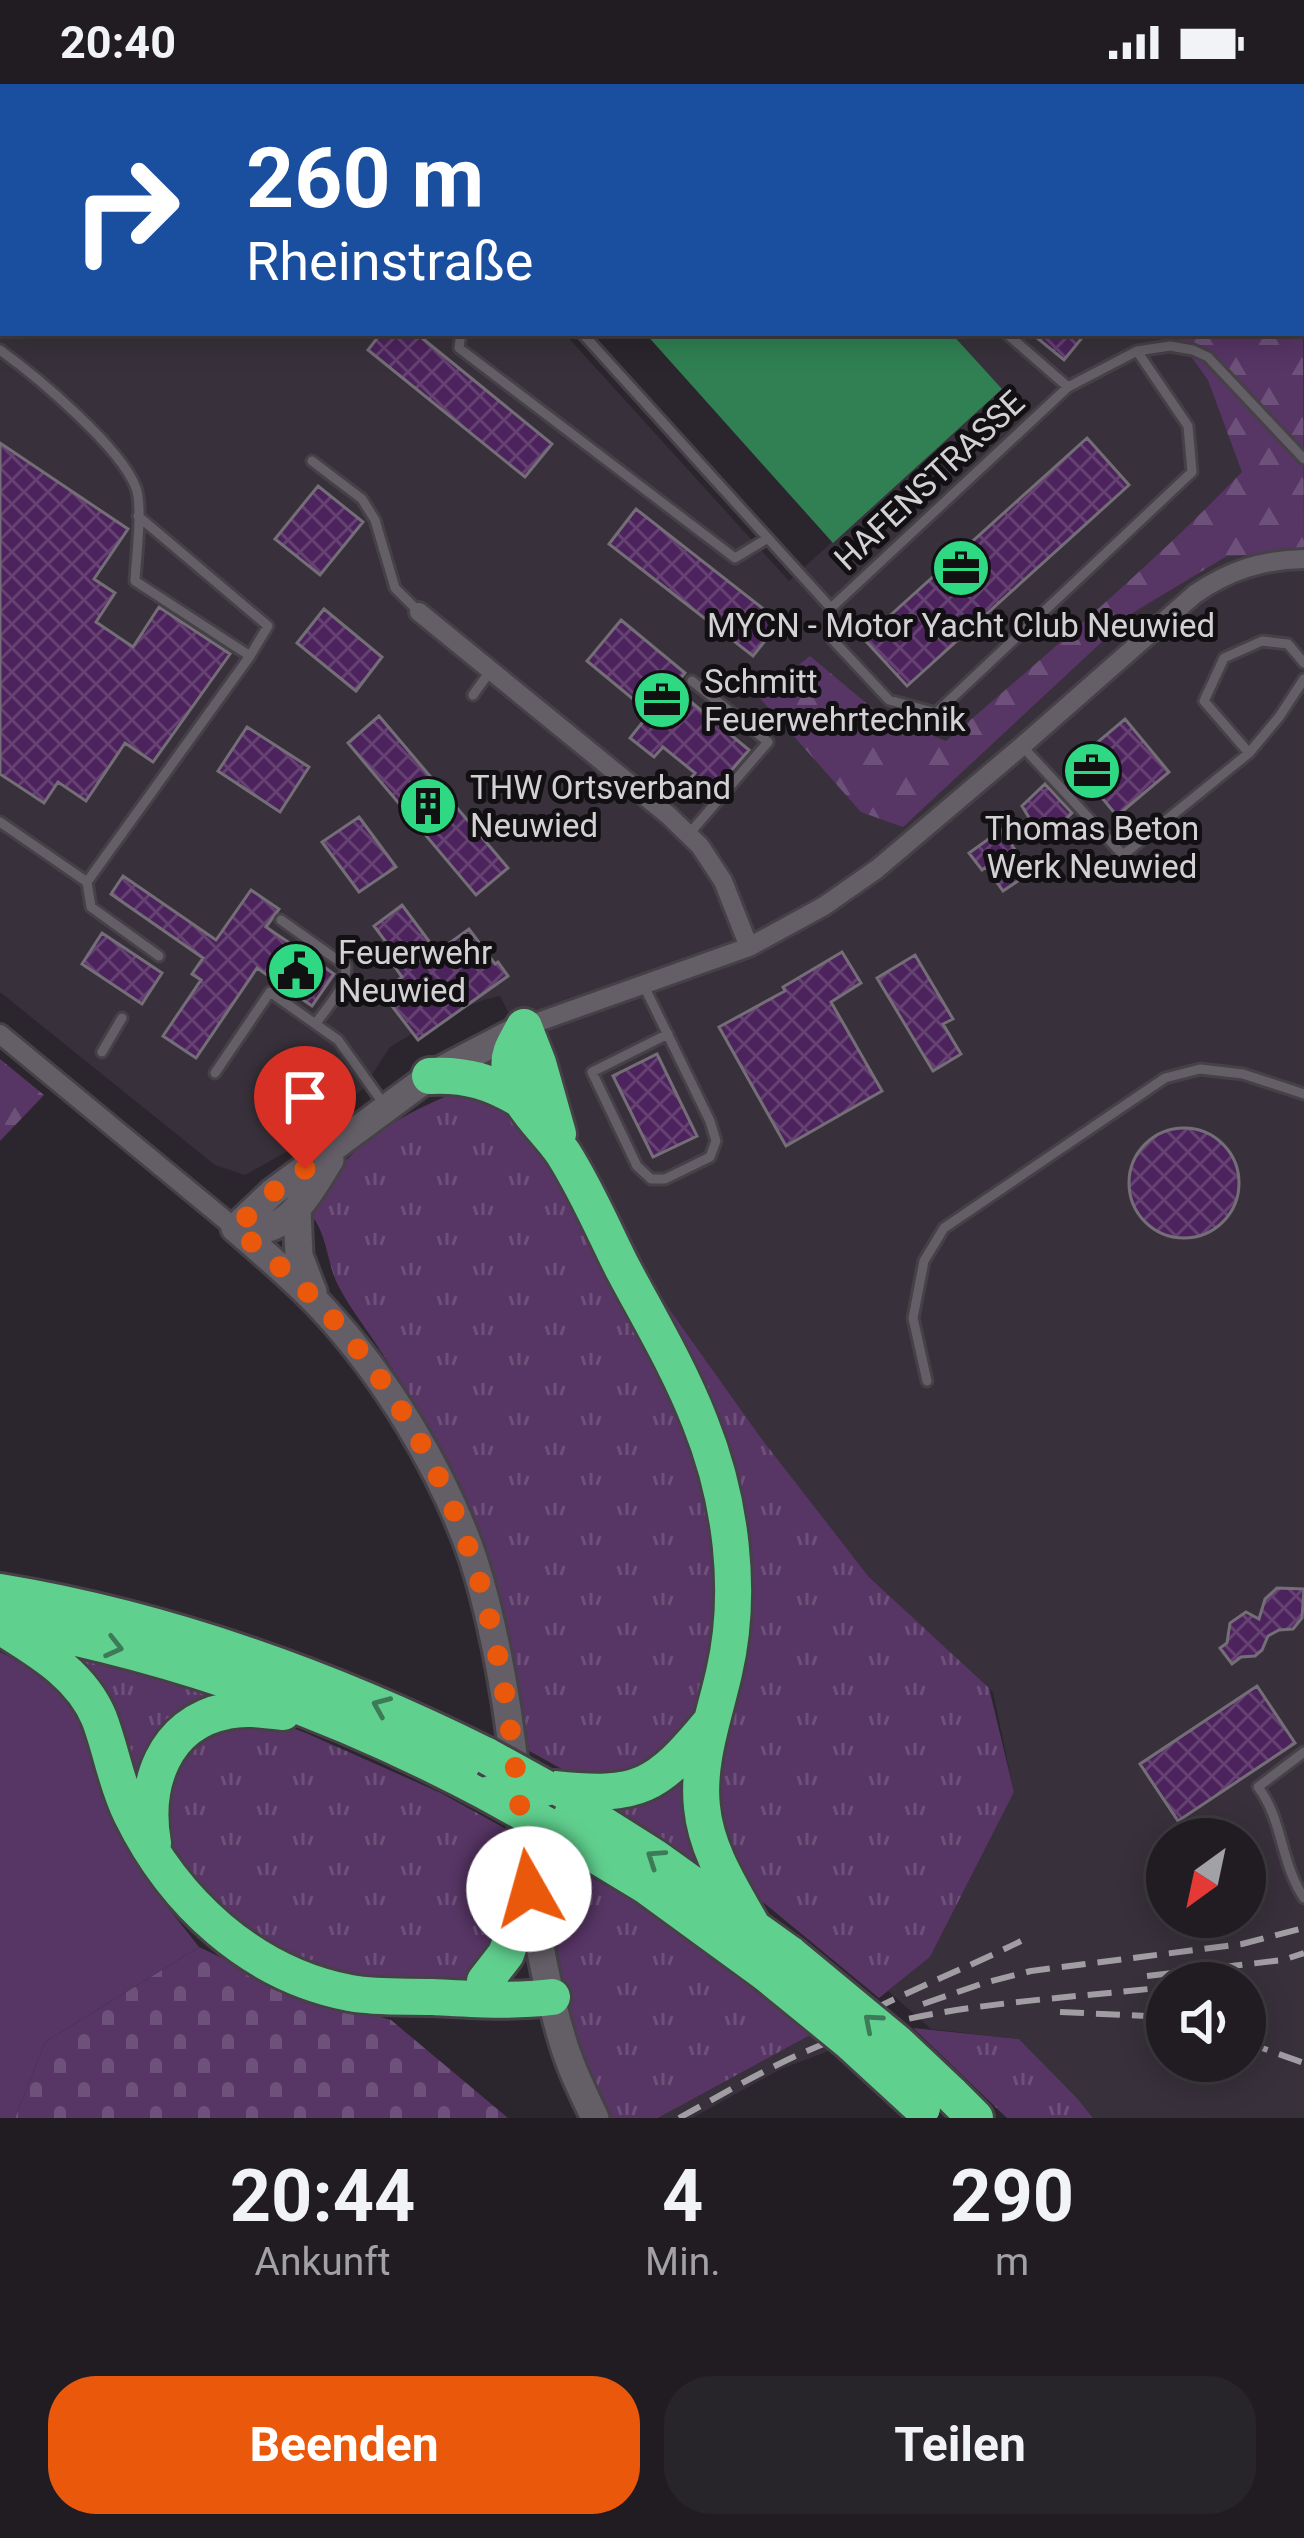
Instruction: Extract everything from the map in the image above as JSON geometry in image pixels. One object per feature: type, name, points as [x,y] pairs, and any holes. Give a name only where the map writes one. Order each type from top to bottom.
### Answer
[{"type":"highway","points":[[524,1027],[509,1060],[513,1081],[564,1154],[689,1397],[720,1490],[728,1529],[731,1634],[710,1723],[702,1784],[704,1823],[718,1862],[779,1964]]},
{"type":"highway","points":[[524,1027],[564,1154]]},
{"type":"highway","points":[[430,1076],[479,1079],[523,1101]]},
{"type":"highway","points":[[0,1592],[155,1627],[261,1660],[365,1700],[545,1788],[751,1924]]},
{"type":"highway","points":[[0,1624],[43,1630],[197,1669],[405,1750],[546,1825],[779,1964],[896,2042],[945,2109]]},
{"type":"highway","points":[[0,1624],[53,1660],[88,1697],[128,1808],[170,1879],[236,1943],[307,1981],[354,1994],[471,2001],[551,1997]]},
{"type":"highway","points":[[155,1852],[151,1792],[164,1754],[186,1729],[202,1718],[243,1709],[332,1718]]},
{"type":"highway","points":[[545,1788],[605,1792],[644,1785],[677,1762],[710,1723]]},
{"type":"highway","points":[[485,1981],[506,1954],[529,1889]]},
{"type":"highway","points":[[434,1997],[512,1976],[530,1978],[551,1997]]},
{"type":"street","points":[[235,1228],[273,1192],[430,1076],[524,1027],[749,947],[824,907],[878,869],[1207,586],[1246,566],[1304,559]]},
{"type":"street","points":[[419,612],[689,834],[723,881],[749,947]]},
{"type":"street","points":[[0,1034],[235,1228],[322,1308],[366,1361],[406,1422],[452,1506],[472,1556],[498,1657],[529,1889],[551,1997],[571,2065],[595,2118]]},
{"type":"street","points":[[235,1228],[263,1229],[280,1222],[296,1209],[338,1146]]},
{"type":"street","points":[[296,1209],[299,1256],[322,1308]]},
{"type":"lane","points":[[460,336],[458,348],[735,558],[768,538]]},
{"type":"lane","name":"HAFENSTRASSE","points":[[585,336],[831,608],[1068,387],[1137,351]]},
{"type":"lane","points":[[1009,336],[1068,387]]},
{"type":"lane","points":[[831,608],[832,639],[889,700],[935,712],[1192,472],[1188,426],[1137,351],[1170,346],[1208,357],[1304,459]]},
{"type":"lane","points":[[0,350],[40,379],[124,465],[138,492],[135,580],[250,656]]},
{"type":"lane","points":[[312,461],[362,499],[375,520],[395,588],[419,612]]},
{"type":"lane","points":[[138,516],[268,626],[87,881],[91,907],[159,956]]},
{"type":"lane","points":[[1250,753],[1204,700],[1224,658],[1262,641],[1288,644],[1304,663]]},
{"type":"lane","points":[[473,695],[491,670]]},
{"type":"lane","points":[[1022,746],[1123,855],[1250,753],[1304,679]]},
{"type":"lane","points":[[689,834],[768,742],[692,681]]},
{"type":"lane","points":[[0,822],[87,881]]},
{"type":"lane","points":[[281,920],[346,966],[343,986],[316,1023]]},
{"type":"lane","points":[[643,984],[668,1034],[710,1121],[716,1141],[710,1157],[665,1179],[652,1179],[638,1166],[592,1072],[668,1034]]},
{"type":"lane","points":[[215,1073],[270,992],[316,1023],[350,1054],[386,1108]]},
{"type":"lane","points":[[102,1052],[122,1018]]},
{"type":"lane","points":[[927,1381],[913,1318],[924,1261],[944,1228],[1165,1078],[1200,1069],[1243,1074],[1304,1094]]},
{"type":"lane","points":[[1303,1893],[1292,1880],[1269,1801],[1258,1787],[1304,1752]]},
{"type":"shaded area","points":[[0,336],[567,336],[789,581],[1001,389],[954,336],[1304,336],[1304,2118],[1093,2118],[1019,2039],[931,2029],[888,1991],[930,1957],[1014,1792],[993,1692],[869,1577],[761,1438],[640,1268],[500,996],[430,1023],[390,1047],[362,1090],[288,1151],[245,1175],[215,1165],[0,992]]},
{"type":"shaded area","points":[[648,336],[954,336],[1002,389],[833,543]]},
{"type":"shaded area","points":[[814,2033],[834,2049],[781,2069],[692,2118],[658,2118]]},
{"type":"green space","points":[[1176,336],[1303,336],[1304,553],[1227,556],[1134,612],[903,827],[861,812],[759,697],[810,656],[878,713],[946,741],[1097,610],[1242,472],[1208,380]]},
{"type":"green space","points":[[0,1059],[44,1095],[0,1141]]},
{"type":"green space","points":[[464,1089],[522,1109],[692,1435],[717,1533],[716,1653],[691,1728],[641,1774],[578,1778],[524,1748],[502,1612],[472,1514],[430,1428],[339,1287],[319,1228],[308,1212],[339,1168],[374,1136]]},
{"type":"green space","points":[[640,1268],[761,1438],[869,1577],[989,1688],[1014,1792],[930,1957],[879,1998],[752,1893],[712,1817],[743,1592]]},
{"type":"green space","points":[[52,1649],[238,1701],[144,1793]]},
{"type":"green space","points":[[0,1652],[52,1677],[96,1743],[149,1879],[199,1947],[45,2042],[15,2118],[0,2118]]},
{"type":"green space","points":[[224,1720],[273,1721],[306,1733],[441,1793],[506,1829],[509,1882],[504,1942],[469,1977],[450,1984],[367,1984],[270,1951],[183,1875],[160,1823],[175,1757]]},
{"type":"green space","points":[[686,1765],[718,1878],[603,1802]]},
{"type":"green space","points":[[538,1847],[666,1918],[814,2033],[658,2118],[609,2118],[586,2073],[571,2022]]},
{"type":"green space","points":[[199,1947],[289,1990],[391,2020],[508,2118],[15,2118],[45,2042]]},
{"type":"green space","points":[[913,2028],[1019,2039],[1093,2118],[1007,2118]]},
{"type":"building","points":[[379,336],[420,336],[552,444],[525,477],[368,350]]},
{"type":"building","points":[[1035,336],[1084,336],[1064,360]]},
{"type":"building","points":[[1087,438],[1129,485],[907,686],[864,639]]},
{"type":"building","points":[[0,443],[128,529],[94,579],[115,593],[96,622],[133,647],[159,607],[230,654],[153,762],[125,743],[86,801],[58,782],[44,803],[0,774]]},
{"type":"building","points":[[318,486],[363,522],[320,575],[275,539]]},
{"type":"building","points":[[636,509],[780,622],[753,656],[609,544]]},
{"type":"building","points":[[324,609],[382,657],[356,691],[297,643]]},
{"type":"building","name":"Schmitt Feuerwehrtechnik","points":[[621,620],[685,673],[673,687],[749,750],[706,800],[686,784],[695,773],[663,747],[654,757],[630,738],[650,713],[587,661]]},
{"type":"building","name":"THW Ortsverband Neuwied","points":[[379,716],[508,868],[476,895],[348,743]]},
{"type":"building","points":[[1125,719],[1169,772],[1117,816],[1073,763]]},
{"type":"building","points":[[247,727],[309,767],[280,812],[218,771]]},
{"type":"building","points":[[1045,784],[1072,813],[1043,841],[1022,806]]},
{"type":"building","points":[[359,817],[396,867],[359,892],[322,842]]},
{"type":"building","points":[[1001,830],[1031,872],[1003,891],[969,853]]},
{"type":"building","name":"Feuerwehr Neuwied","points":[[123,876],[216,940],[251,890],[279,909],[266,927],[309,952],[334,974],[312,1006],[257,968],[196,1058],[163,1036],[201,980],[192,974],[203,958],[111,894]]},
{"type":"building","points":[[402,905],[437,952],[469,929],[508,976],[418,1040],[382,993],[402,977],[392,963],[398,958],[374,926]]},
{"type":"building","points":[[102,933],[162,973],[142,1004],[82,964]]},
{"type":"building","points":[[842,952],[861,983],[831,1002],[882,1091],[786,1146],[719,1027],[785,991],[783,987]]},
{"type":"building","points":[[915,955],[953,1019],[943,1024],[961,1054],[933,1071],[877,978]]},
{"type":"building","points":[[657,1054],[697,1136],[653,1157],[613,1076]]},
{"type":"building","points":[[1184,1128],[1223,1144],[1239,1183],[1223,1222],[1184,1238],[1145,1222],[1129,1183],[1145,1144]]},
{"type":"building","points":[[1277,1588],[1304,1589],[1302,1618],[1293,1629],[1268,1636],[1255,1656],[1241,1657],[1232,1664],[1220,1648],[1227,1643],[1230,1623],[1246,1612],[1259,1619],[1265,1599]]},
{"type":"building","points":[[1257,1686],[1295,1743],[1182,1818],[1176,1818],[1140,1764]]},
{"type":"railway","points":[[923,2004],[1031,1971],[1242,1944],[1304,1928]]},
{"type":"railway","points":[[841,2027],[1021,1941]]},
{"type":"railway","points":[[1266,1962],[1304,1953]]},
{"type":"railway","points":[[679,2118],[792,2058],[863,2030],[974,2007],[1146,1989]]},
{"type":"railway","points":[[1060,2012],[1146,2016]]},
{"type":"railway","points":[[1266,2049],[1304,2063]]},
{"type":"place","name":"MYCN - Motor Yacht Club Neuwied","points":[[961,568]]},
{"type":"place","name":"Schmitt Feuerwehrtechnik","points":[[662,700]]},
{"type":"place","name":"Thomas Beton Werk Neuwied","points":[[1092,771]]},
{"type":"place","name":"THW Ortsverband Neuwied","points":[[428,806]]},
{"type":"place","name":"Feuerwehr Neuwied","points":[[296,971]]},
{"type":"route","points":[[305,1169],[235,1228],[322,1308],[366,1361],[452,1506],[472,1556],[498,1657],[529,1889]]}]
